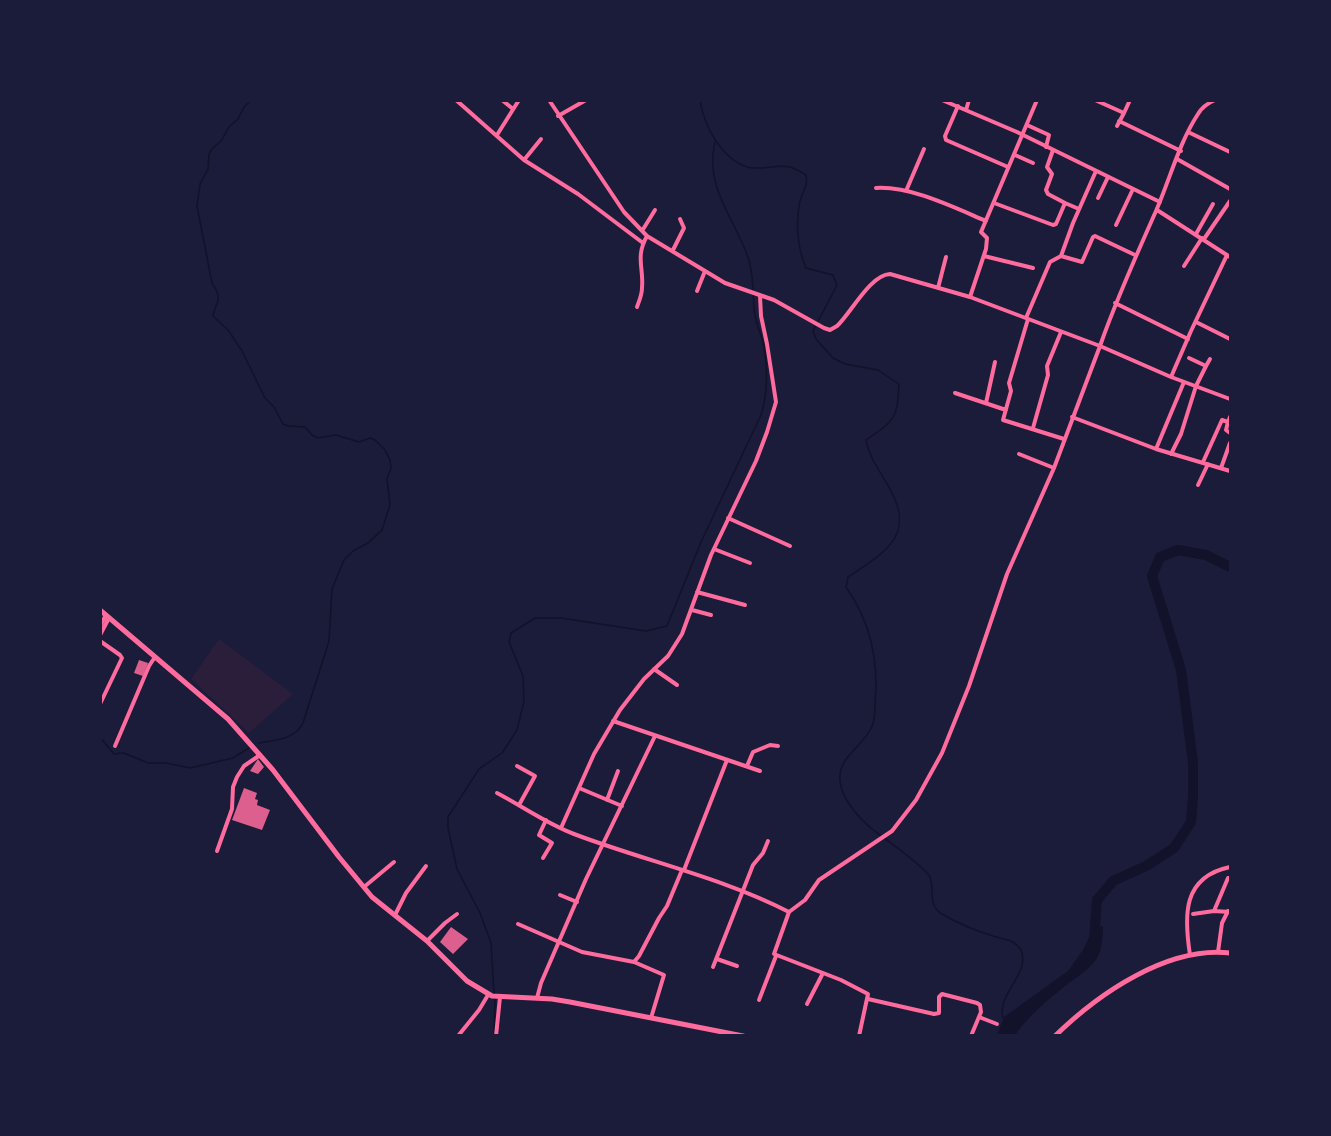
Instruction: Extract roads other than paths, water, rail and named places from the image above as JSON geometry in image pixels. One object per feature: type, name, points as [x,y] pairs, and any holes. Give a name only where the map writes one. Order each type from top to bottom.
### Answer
[{"type":"main road","points":[[100,610],[228,719],[261,754],[364,887],[395,916],[427,941],[467,981],[494,996],[570,1002],[743,1035]]},
{"type":"main road","points":[[1056,1035],[1076,1015],[1122,984],[1151,969],[1190,956],[1218,952],[1230,953]]},
{"type":"street","points":[[456,100],[524,160],[578,194],[644,243]]},
{"type":"street","points":[[502,100],[513,109]]},
{"type":"street","points":[[496,135],[519,100]]},
{"type":"street","points":[[549,100],[624,212],[647,236],[725,283],[774,300],[824,328],[830,330],[837,326],[870,285],[885,274],[970,297],[1100,346],[1230,399]]},
{"type":"street","points":[[558,116],[586,100]]},
{"type":"street","points":[[942,100],[1022,135],[1160,202]]},
{"type":"street","points":[[966,110],[969,100]]},
{"type":"street","points":[[970,297],[984,256],[987,238],[981,232],[1037,100]]},
{"type":"street","points":[[1095,100],[1124,112]]},
{"type":"street","points":[[1117,126],[1130,100]]},
{"type":"street","points":[[759,1000],[776,956],[774,954],[789,912],[805,900],[819,880],[892,831],[916,800],[942,753],[969,686],[1007,574],[1054,468],[1135,255],[1157,210],[1188,132],[1207,102],[1215,100]]},
{"type":"street","points":[[958,106],[945,136],[946,140],[1008,167]]},
{"type":"street","points":[[1119,121],[1181,151]]},
{"type":"street","points":[[1027,125],[1050,136],[1046,147]]},
{"type":"street","points":[[1188,132],[1230,152]]},
{"type":"street","points":[[524,160],[541,140]]},
{"type":"street","points":[[906,191],[924,149]]},
{"type":"street","points":[[1053,150],[1047,167],[1052,174],[1046,190],[1048,194],[1079,209]]},
{"type":"street","points":[[1014,155],[1033,163]]},
{"type":"street","points":[[1177,159],[1230,189]]},
{"type":"street","points":[[1064,439],[1003,420],[1027,319],[1050,262],[1062,255],[1096,171]]},
{"type":"street","points":[[1098,198],[1108,177]]},
{"type":"street","points":[[876,188],[885,187],[906,191],[986,220]]},
{"type":"street","points":[[1116,225],[1133,189]]},
{"type":"street","points":[[1184,266],[1230,201]]},
{"type":"street","points":[[994,203],[1053,225],[1056,224],[1065,203]]},
{"type":"street","points":[[1196,234],[1213,204]]},
{"type":"street","points":[[642,231],[655,210]]},
{"type":"street","points":[[1157,210],[1229,256],[1172,377]]},
{"type":"street","points":[[673,250],[684,228],[680,219]]},
{"type":"street","points":[[637,307],[642,291],[640,268],[647,236]]},
{"type":"street","points":[[1062,255],[1082,262],[1095,236],[1135,255]]},
{"type":"street","points":[[984,256],[1033,268]]},
{"type":"street","points":[[938,288],[946,257]]},
{"type":"street","points":[[697,291],[705,271]]},
{"type":"street","points":[[561,828],[594,754],[613,721],[633,692],[673,648],[682,634],[714,549],[759,452],[776,402],[768,344],[756,295]]},
{"type":"street","points":[[1115,303],[1188,339]]},
{"type":"street","points":[[1196,322],[1230,339]]},
{"type":"street","points":[[1033,428],[1048,375],[1047,366],[1061,332]]},
{"type":"street","points":[[1189,357],[1206,366]]},
{"type":"street","points":[[1171,454],[1196,386],[1210,359]]},
{"type":"street","points":[[986,403],[994,362]]},
{"type":"street","points":[[1156,449],[1184,382]]},
{"type":"street","points":[[955,393],[1006,410]]},
{"type":"street","points":[[1072,417],[1156,449],[1230,471]]},
{"type":"street","points":[[1230,417],[1226,430],[1230,433]]},
{"type":"street","points":[[1198,485],[1222,420],[1228,422]]},
{"type":"street","points":[[1221,468],[1230,443]]},
{"type":"street","points":[[1019,454],[1054,468]]},
{"type":"street","points":[[728,518],[790,546]]},
{"type":"street","points":[[714,549],[750,563]]},
{"type":"street","points":[[697,592],[745,605]]},
{"type":"street","points":[[692,610],[711,615]]},
{"type":"street","points":[[100,626],[107,616]]},
{"type":"street","points":[[100,635],[107,616]]},
{"type":"street","points":[[100,641],[122,658],[100,704]]},
{"type":"street","points":[[115,746],[155,657]]},
{"type":"street","points":[[654,669],[677,685]]},
{"type":"street","points":[[613,721],[760,771]]},
{"type":"street","points":[[537,998],[577,902],[655,736]]},
{"type":"street","points":[[747,766],[753,752],[770,745],[778,746]]},
{"type":"street","points":[[217,851],[232,809],[233,787],[237,777],[244,766],[261,754]]},
{"type":"street","points":[[634,963],[667,906],[728,760]]},
{"type":"street","points":[[517,766],[535,776],[519,805]]},
{"type":"street","points":[[607,800],[618,771]]},
{"type":"street","points":[[579,788],[622,807]]},
{"type":"street","points":[[497,793],[561,828],[603,845],[743,891],[789,912]]},
{"type":"street","points":[[543,858],[552,843],[539,835],[546,820]]},
{"type":"street","points":[[713,967],[753,865],[763,853],[768,841]]},
{"type":"street","points":[[364,887],[394,862]]},
{"type":"street","points":[[395,916],[406,893],[426,866]]},
{"type":"street","points":[[1190,956],[1186,910],[1193,893],[1210,874],[1230,867]]},
{"type":"street","points":[[1214,911],[1230,878]]},
{"type":"street","points":[[560,895],[577,902]]},
{"type":"street","points":[[1193,914],[1214,911],[1229,912],[1222,923]]},
{"type":"street","points":[[1218,952],[1222,923],[1220,911]]},
{"type":"street","points":[[427,941],[457,914]]},
{"type":"street","points":[[518,924],[582,952],[634,963],[664,975],[651,1019]]},
{"type":"street","points":[[776,956],[823,973],[866,993],[868,999],[859,1035]]},
{"type":"street","points":[[717,959],[737,966]]},
{"type":"street","points":[[807,1004],[823,973]]},
{"type":"street","points":[[868,999],[937,1014],[939,1013],[940,994],[979,1004],[981,1008],[979,1017],[971,1035]]},
{"type":"street","points":[[458,1035],[494,996]]},
{"type":"street","points":[[494,996],[496,1035]]},
{"type":"street","points":[[979,1017],[996,1024]]},
{"type":"waterway","points":[[251,100],[244,107],[238,119],[229,127],[221,141],[212,149],[209,154],[208,169],[200,184],[197,206],[212,283],[218,295],[213,316],[228,330],[242,351],[265,398],[274,407],[283,424],[305,427],[318,438],[336,435],[359,442],[370,438],[375,440],[385,450],[391,468],[387,479],[390,505],[382,530],[344,560],[332,589],[329,641],[303,723],[295,733],[289,736],[258,743]]},
{"type":"waterway","points":[[700,100],[705,120],[715,140],[738,163],[752,168],[789,167],[806,175],[798,214],[798,238],[801,253],[806,268],[833,275],[837,285],[813,331],[816,339],[833,358],[845,364],[878,370],[899,384],[893,418],[866,440],[872,457],[895,500],[899,527],[886,549],[848,577],[846,587],[867,628],[874,657],[876,688],[873,724],[867,735],[847,758],[841,769],[840,780],[842,791],[855,812],[881,836]]},
{"type":"waterway","points":[[494,993],[491,943],[480,913],[457,869],[448,828],[448,817],[479,769],[502,753],[517,730],[524,701],[523,676],[509,642],[511,633],[535,618],[561,618],[646,631],[667,626],[701,542],[761,415],[766,389],[766,361],[755,316],[752,272],[748,257],[717,187],[713,158],[715,142]]},
{"type":"waterway","points":[[1094,940],[1097,900],[1113,881],[1146,866],[1174,848],[1191,822],[1193,763],[1181,670],[1152,576],[1160,557],[1178,550],[1206,555],[1230,567]]},
{"type":"waterway","points":[[100,737],[114,754],[124,753],[148,763],[166,763],[190,768],[233,758],[249,748]]},
{"type":"waterway","points":[[885,839],[928,874],[933,902],[937,910],[967,927],[1012,942],[1021,950],[1023,959],[1021,967],[1004,1001],[1003,1018]]},
{"type":"waterway","points":[[494,1036],[495,998]]}]
